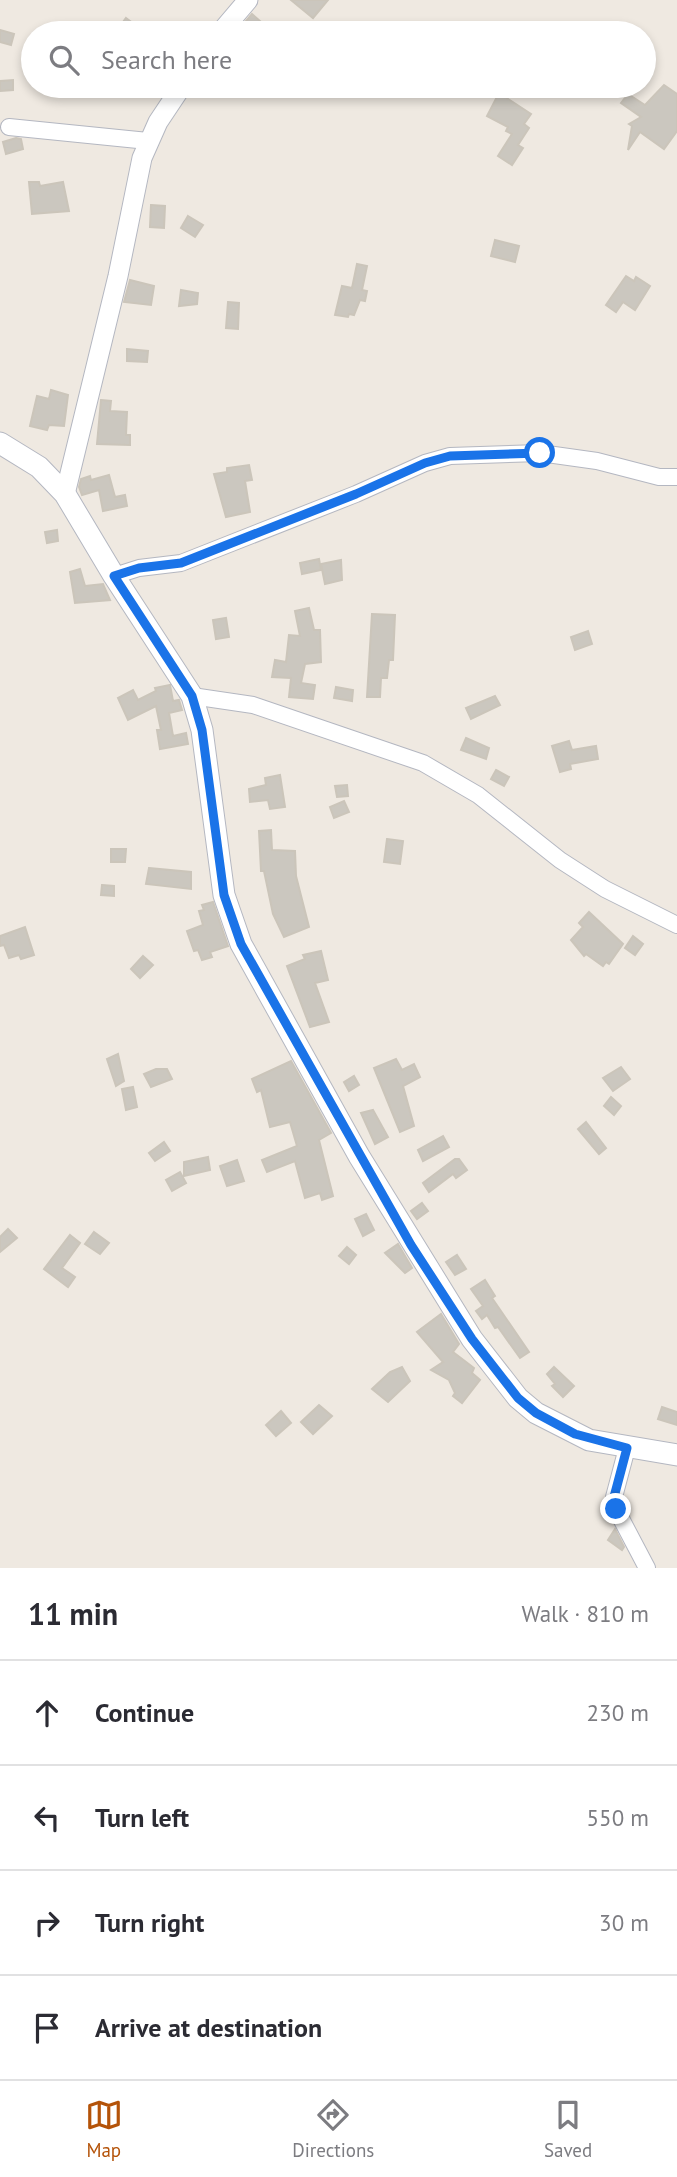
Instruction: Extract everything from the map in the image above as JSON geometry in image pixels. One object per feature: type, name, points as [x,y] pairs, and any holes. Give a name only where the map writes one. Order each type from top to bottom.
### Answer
[{"type":"main road","points":[[0,443],[39,467],[65,494],[114,576],[192,696],[202,730],[224,895],[241,944],[365,1167],[472,1339],[518,1398],[536,1413],[575,1434],[627,1448],[677,1455]]},
{"type":"street","points":[[230,21],[248,0]]},
{"type":"street","points":[[65,494],[148,141],[175,98]]},
{"type":"street","points":[[9,127],[148,141]]},
{"type":"street","points":[[114,576],[139,568],[181,563],[356,494],[425,463],[450,456],[540,453],[597,461],[659,477],[677,477]]},
{"type":"street","points":[[192,696],[253,705],[423,763],[478,795],[560,860],[605,889],[677,925]]},
{"type":"street","points":[[627,1448],[614,1497],[616,1509],[647,1568]]},
{"type":"building","points":[[291,0],[328,0],[313,18]]},
{"type":"building","points":[[252,14],[260,21],[246,21]]},
{"type":"building","points":[[0,30],[14,34],[11,45],[0,42]]},
{"type":"building","points":[[13,80],[13,90],[0,91],[0,81]]},
{"type":"building","points":[[664,85],[677,94],[677,131],[664,149],[640,132],[628,150],[632,126],[629,124],[641,117],[621,103],[625,98],[634,98],[645,105],[652,98],[656,98],[656,93]]},
{"type":"building","points":[[496,98],[507,98],[531,114],[524,124],[529,128],[518,145],[523,148],[512,165],[498,156],[512,134],[506,131],[508,127],[487,116]]},
{"type":"building","points":[[21,139],[23,149],[6,154],[3,142]]},
{"type":"building","points":[[29,182],[39,182],[40,186],[63,182],[69,211],[32,214]]},
{"type":"building","points":[[151,205],[165,206],[164,228],[150,227]]},
{"type":"building","points":[[188,216],[203,225],[195,237],[181,228]]},
{"type":"building","points":[[495,240],[519,246],[515,262],[491,256]]},
{"type":"building","points":[[357,264],[367,266],[362,290],[367,291],[365,301],[360,300],[354,315],[335,315],[342,286],[352,288]]},
{"type":"building","points":[[626,276],[634,281],[636,277],[650,286],[635,310],[623,302],[616,312],[606,305]]},
{"type":"building","points":[[130,280],[154,286],[151,305],[124,302]]},
{"type":"building","points":[[181,290],[198,293],[197,304],[179,306]]},
{"type":"building","points":[[228,302],[239,303],[238,329],[226,328]]},
{"type":"building","points":[[127,349],[148,351],[147,362],[127,361]]},
{"type":"building","points":[[51,390],[68,395],[64,426],[49,425],[47,430],[30,426],[37,396],[49,399]]},
{"type":"building","points":[[101,400],[111,401],[110,411],[127,412],[126,435],[130,435],[130,445],[97,444]]},
{"type":"building","points":[[249,465],[252,480],[245,481],[250,512],[226,517],[214,474],[227,472],[227,468]]},
{"type":"building","points":[[109,475],[115,497],[125,495],[127,506],[103,511],[99,490],[82,495],[79,487],[81,479],[90,476],[91,480]]},
{"type":"building","points":[[57,530],[58,541],[47,543],[45,532]]},
{"type":"building","points":[[319,559],[321,570],[302,574],[300,563]]},
{"type":"building","points":[[341,560],[342,580],[325,584],[321,564]]},
{"type":"building","points":[[80,569],[85,586],[103,584],[110,600],[75,603],[70,572]]},
{"type":"building","points":[[309,608],[314,630],[320,630],[321,662],[305,664],[301,683],[315,685],[313,699],[289,697],[291,678],[272,677],[275,660],[286,662],[289,635],[300,636],[295,611]]},
{"type":"building","points":[[372,614],[395,615],[393,660],[389,660],[387,678],[381,678],[380,697],[367,697]]},
{"type":"building","points":[[226,618],[229,637],[216,639],[213,620]]},
{"type":"building","points":[[588,631],[592,644],[575,650],[571,637]]},
{"type":"building","points":[[170,685],[173,701],[179,700],[182,710],[169,713],[173,736],[186,733],[188,744],[160,749],[157,730],[161,730],[156,706],[128,720],[118,698],[133,690],[138,700],[156,691],[155,688]]},
{"type":"building","points":[[336,687],[353,690],[352,701],[334,698]]},
{"type":"building","points":[[495,696],[500,705],[471,719],[466,708]]},
{"type":"building","points":[[466,738],[489,748],[486,759],[461,750]]},
{"type":"building","points":[[569,741],[572,750],[596,746],[598,759],[570,764],[571,769],[560,772],[552,746]]},
{"type":"building","points":[[496,770],[509,777],[504,786],[491,779]]},
{"type":"building","points":[[280,775],[285,807],[270,809],[268,800],[250,802],[249,789],[266,785],[265,778]]},
{"type":"building","points":[[347,785],[348,796],[337,797],[335,786]]},
{"type":"building","points":[[344,801],[349,812],[334,818],[330,807]]},
{"type":"building","points":[[271,830],[272,850],[295,851],[296,876],[309,927],[284,937],[273,914],[264,871],[261,871],[259,831]]},
{"type":"building","points":[[387,839],[403,841],[400,864],[384,862]]},
{"type":"building","points":[[111,849],[126,849],[125,862],[111,862]]},
{"type":"building","points":[[149,868],[191,872],[191,889],[146,884]]},
{"type":"building","points":[[102,885],[114,886],[114,896],[101,895]]},
{"type":"building","points":[[213,902],[228,946],[210,952],[212,957],[202,960],[198,950],[194,951],[187,931],[203,925],[199,911],[204,910],[202,905]]},
{"type":"building","points":[[589,912],[623,944],[609,964],[606,962],[603,966],[586,954],[584,956],[571,940],[583,927],[579,923]]},
{"type":"building","points":[[25,927],[34,955],[21,959],[19,955],[9,958],[4,945],[0,946],[0,936]]},
{"type":"building","points":[[633,936],[643,944],[635,955],[625,948]]},
{"type":"building","points":[[321,951],[328,980],[315,983],[329,1022],[310,1027],[287,966],[305,959],[303,955]]},
{"type":"building","points":[[143,956],[153,965],[140,978],[131,969]]},
{"type":"building","points":[[118,1054],[124,1081],[116,1086],[107,1059]]},
{"type":"building","points":[[396,1059],[402,1070],[414,1064],[420,1077],[403,1086],[414,1126],[400,1132],[374,1068]]},
{"type":"building","points":[[291,1061],[331,1133],[319,1140],[333,1196],[322,1200],[320,1193],[305,1198],[295,1161],[267,1172],[262,1160],[297,1146],[290,1122],[270,1127],[261,1090],[257,1092],[252,1079]]},
{"type":"building","points":[[621,1067],[630,1079],[613,1091],[603,1078]]},
{"type":"building","points":[[156,1069],[167,1069],[172,1079],[151,1087],[144,1074]]},
{"type":"building","points":[[354,1076],[359,1085],[349,1091],[344,1082]]},
{"type":"building","points":[[133,1087],[137,1107],[126,1110],[122,1089]]},
{"type":"building","points":[[611,1097],[621,1106],[614,1115],[604,1106]]},
{"type":"building","points":[[373,1110],[388,1137],[375,1144],[361,1113]]},
{"type":"building","points":[[586,1122],[606,1148],[599,1154],[578,1129]]},
{"type":"building","points":[[443,1136],[449,1147],[423,1161],[418,1150]]},
{"type":"building","points":[[164,1142],[170,1151],[155,1161],[149,1153]]},
{"type":"building","points":[[208,1157],[210,1170],[184,1176],[184,1162]]},
{"type":"building","points":[[455,1159],[459,1159],[467,1170],[456,1178],[453,1174],[429,1192],[423,1183]]},
{"type":"building","points":[[237,1160],[244,1181],[227,1186],[220,1166]]},
{"type":"building","points":[[180,1172],[186,1183],[172,1191],[166,1180]]},
{"type":"building","points":[[422,1203],[428,1211],[417,1219],[411,1211]]},
{"type":"building","points":[[366,1214],[374,1230],[363,1236],[355,1219]]},
{"type":"building","points":[[8,1229],[17,1238],[0,1252],[0,1237]]},
{"type":"building","points":[[94,1232],[109,1243],[100,1254],[85,1244]]},
{"type":"building","points":[[70,1235],[80,1243],[62,1268],[75,1277],[68,1287],[44,1269]]},
{"type":"building","points":[[398,1244],[412,1268],[405,1273],[385,1253]]},
{"type":"building","points":[[347,1247],[356,1255],[349,1264],[339,1256]]},
{"type":"building","points":[[457,1255],[466,1269],[455,1275],[446,1262]]},
{"type":"building","points":[[485,1280],[495,1296],[492,1298],[529,1352],[520,1358],[487,1315],[482,1319],[476,1311],[483,1306],[471,1289]]},
{"type":"building","points":[[441,1314],[459,1344],[453,1352],[474,1368],[472,1373],[480,1380],[462,1403],[453,1396],[455,1393],[449,1380],[431,1370],[443,1362],[417,1332]]},
{"type":"building","points":[[402,1367],[410,1381],[388,1402],[372,1389],[390,1372]]},
{"type":"building","points":[[554,1367],[574,1386],[563,1397],[552,1386],[555,1384],[547,1374]]},
{"type":"building","points":[[319,1405],[332,1416],[313,1434],[301,1422]]},
{"type":"building","points":[[662,1407],[677,1412],[677,1425],[658,1419]]},
{"type":"building","points":[[281,1411],[291,1423],[276,1436],[266,1425]]},
{"type":"building","points":[[615,1529],[624,1547],[622,1550],[608,1540]]},
{"type":"route","points":[[540,453],[450,456],[425,463],[356,494],[275,523],[181,563],[139,568],[114,576],[192,696],[202,730],[224,895],[241,944],[411,1245],[472,1339],[518,1398],[536,1413],[589,1440],[627,1448],[614,1497],[616,1509]]}]
